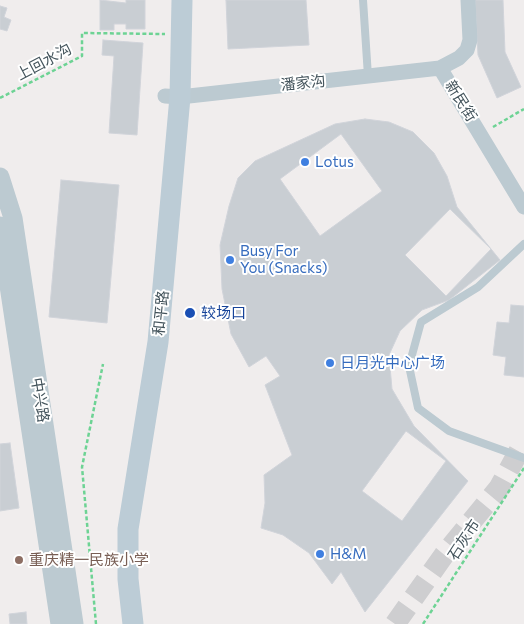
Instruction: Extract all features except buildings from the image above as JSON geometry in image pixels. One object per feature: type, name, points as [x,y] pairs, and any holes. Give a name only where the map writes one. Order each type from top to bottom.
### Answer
[{"type":"main road","name":"和平路","points":[[133,624],[128,579],[129,515],[158,342],[173,97],[168,34],[169,0]]},
{"type":"main road","name":"和平路","points":[[121,624],[116,575],[117,528],[144,353],[182,0]]},
{"type":"street","name":"新民街","points":[[468,0],[470,40],[467,50],[459,58],[440,68],[524,207]]},
{"type":"street","name":"潘家沟","points":[[173,97],[440,68]]},
{"type":"street","name":"中兴路","points":[[0,177],[13,218],[74,624]]},
{"type":"street","name":"中兴路","points":[[0,226],[60,624]]},
{"type":"lane","points":[[363,0],[368,76]]},
{"type":"lane","points":[[524,244],[478,287],[421,322],[409,366],[418,408],[449,431],[524,458]]},
{"type":"path","name":"上回水沟","points":[[0,98],[82,56],[82,32],[168,34]]},
{"type":"path","points":[[481,134],[524,109]]},
{"type":"path","points":[[96,624],[82,467],[103,364]]},
{"type":"path","name":"石灰市","points":[[423,624],[524,468]]},
{"type":"tunnel","points":[[395,624],[444,555],[499,488],[524,442]]},
{"type":"place","name":"Lotus","points":[[305,162]]},
{"type":"place","name":"Busy For You (Snacks)","points":[[230,260]]},
{"type":"place","name":"较场口","points":[[190,313]]},
{"type":"place","name":"日月光中心广场","points":[[330,363]]},
{"type":"place","name":"H&M","points":[[320,554]]},
{"type":"place","name":"重庆精一民族小学","points":[[19,560]]}]
